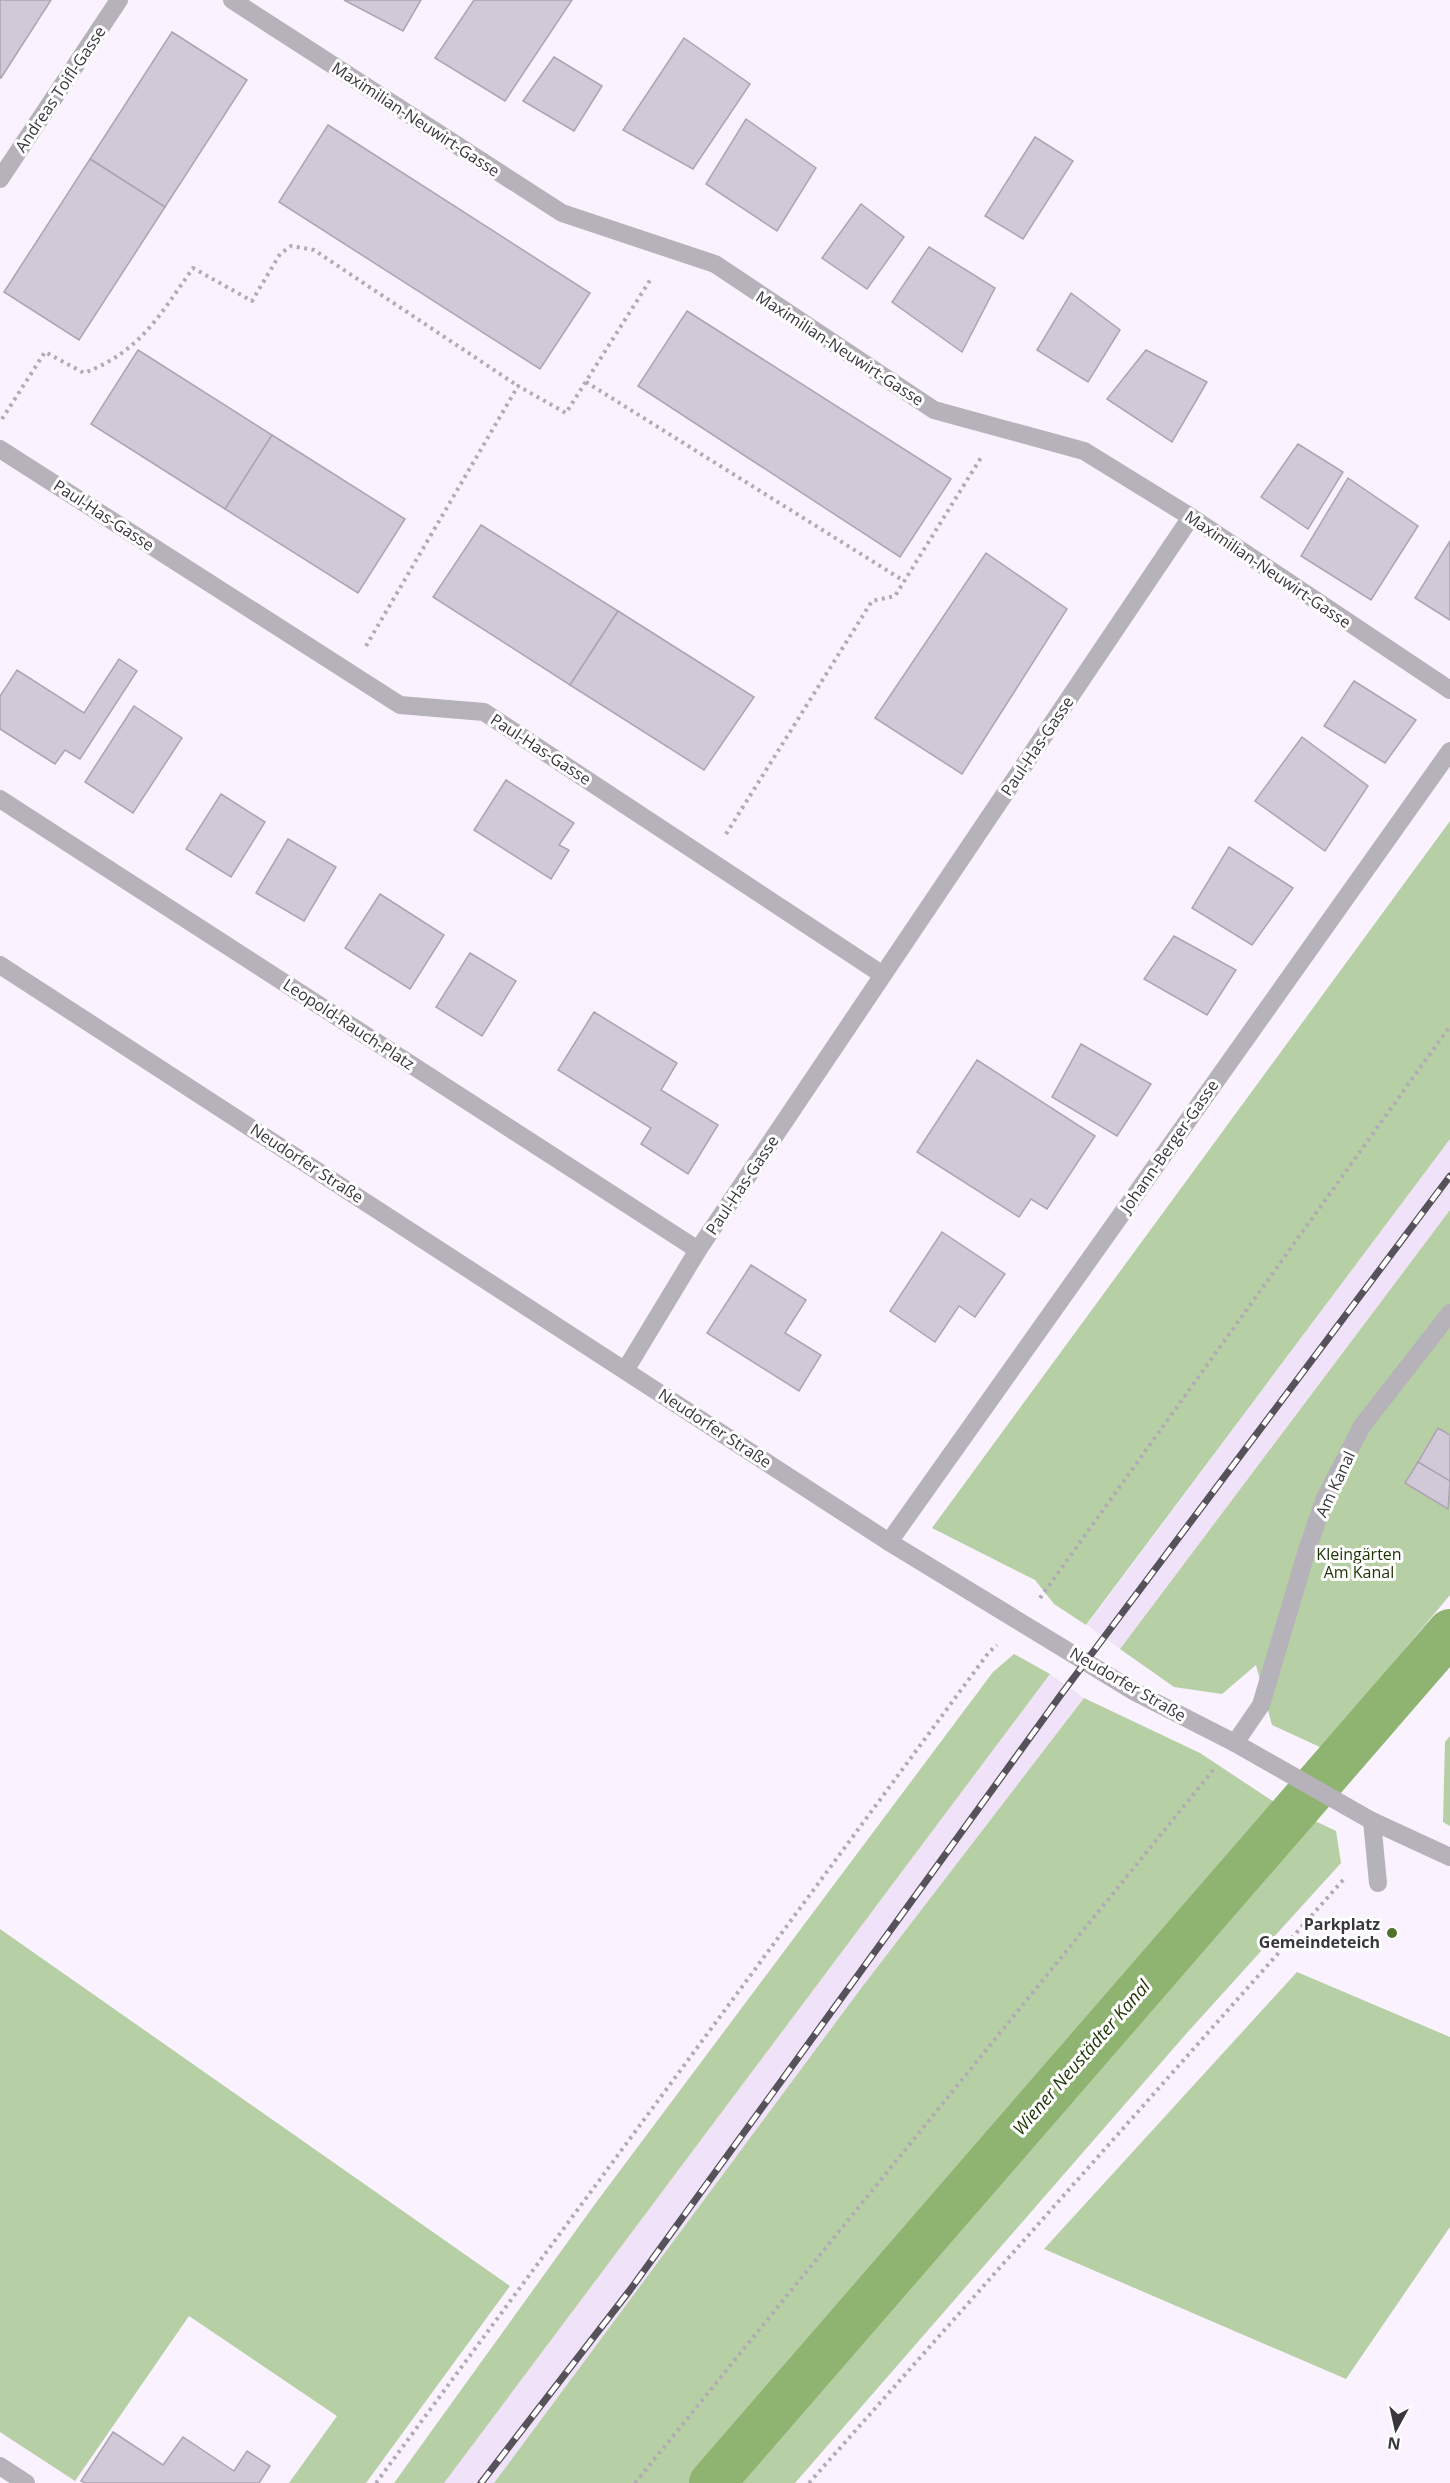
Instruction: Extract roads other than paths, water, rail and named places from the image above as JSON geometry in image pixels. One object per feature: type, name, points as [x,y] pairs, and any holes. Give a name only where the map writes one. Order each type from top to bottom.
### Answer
[{"type":"street","name":"Andreas Toifl-Gasse","points":[[0,179],[119,0]]},
{"type":"street","name":"Maximilian-Neuwirt-Gasse","points":[[232,0],[562,213],[715,264],[934,410],[1084,451],[1191,517],[1450,690]]},
{"type":"street","name":"Paul-Has-Gasse","points":[[0,449],[400,705],[484,712],[884,975]]},
{"type":"street","name":"Paul-Has-Gasse","points":[[626,1369],[698,1250],[1191,517]]},
{"type":"street","name":"Johann-Berger-Gasse","points":[[889,1542],[1450,751]]},
{"type":"street","name":"Leopold-Rauch-Platz","points":[[0,799],[698,1250]]},
{"type":"street","name":"Neudorfer Straße","points":[[0,965],[626,1369],[889,1542],[1135,1692],[1235,1743],[1372,1821],[1450,1857]]},
{"type":"street","name":"Am Kanal","points":[[1235,1743],[1261,1705],[1307,1550],[1325,1498],[1362,1426],[1450,1313]]},
{"type":"street","points":[[1372,1821],[1378,1883]]},
{"type":"street","points":[[0,2466],[26,2483]]},
{"type":"waterway","name":"Wiener Neustädter Kanal","points":[[712,2483],[1450,1632]]},
{"type":"railway","points":[[481,2483],[630,2290],[1060,1696],[1450,1176]]},
{"type":"place","name":"Parkplatz Gemeindeteich","points":[[1392,1933]]},
{"type":"park label","name":"Kleingärten Am Kanal","points":[[1359,1563]]}]
